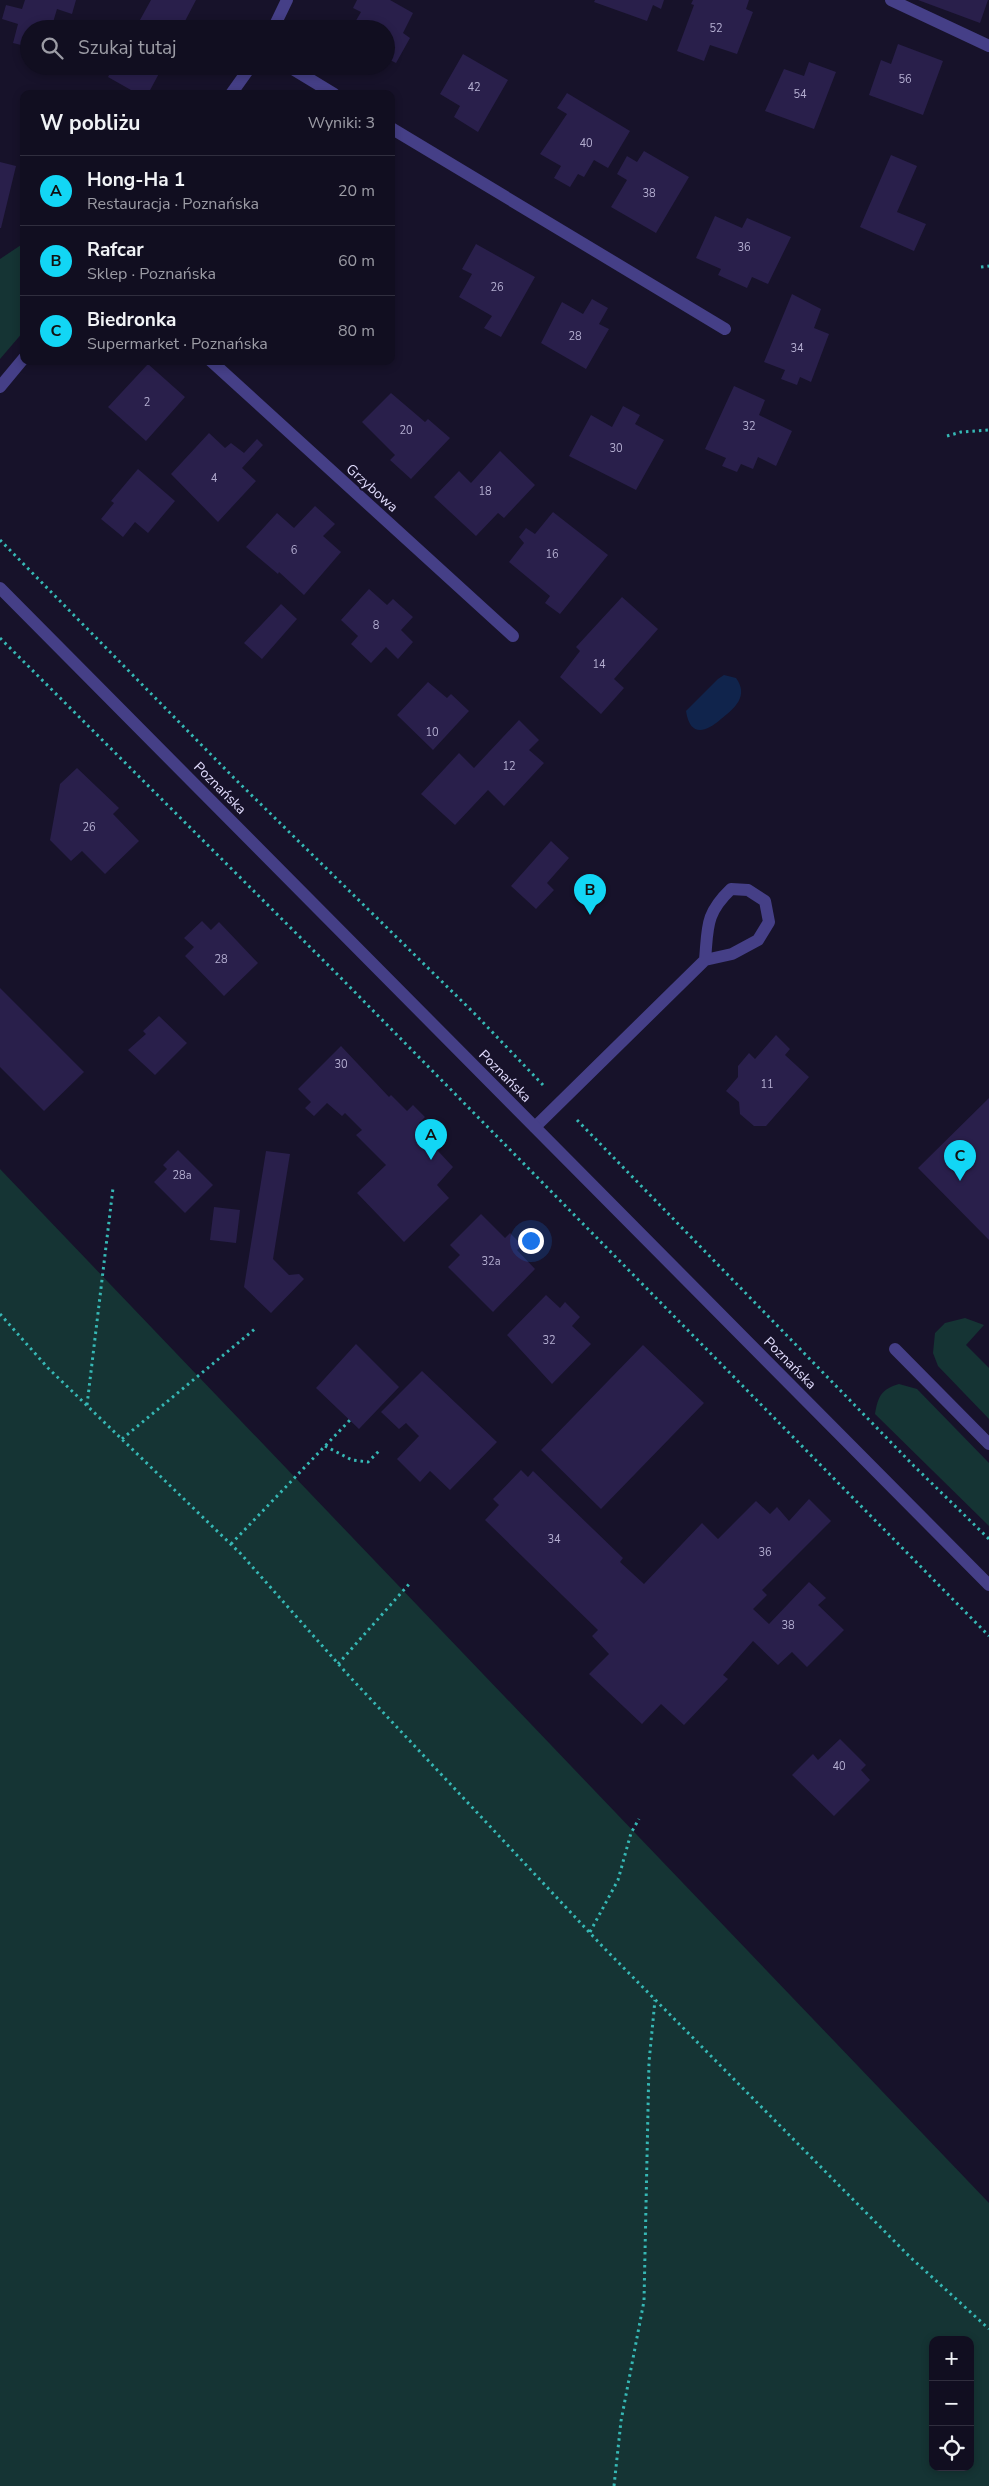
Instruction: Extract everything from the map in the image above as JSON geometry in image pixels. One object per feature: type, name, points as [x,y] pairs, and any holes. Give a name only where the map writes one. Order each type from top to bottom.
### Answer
[{"type":"street","points":[[278,20],[288,0]]},
{"type":"street","points":[[891,0],[989,46]]},
{"type":"street","points":[[234,90],[245,75]]},
{"type":"street","points":[[303,75],[327,90]]},
{"type":"street","points":[[395,130],[725,329]]},
{"type":"street","points":[[0,387],[20,363]]},
{"type":"street","name":"Grzybowa","points":[[215,365],[513,636]]},
{"type":"street","name":"Poznańska","points":[[0,588],[989,1585]]},
{"type":"street","points":[[535,1127],[705,960],[732,954],[758,940],[769,922],[765,901],[748,890],[731,889],[716,904],[709,920],[705,960]]},
{"type":"street","points":[[895,1349],[989,1444]]},
{"type":"path","points":[[981,267],[989,266]]},
{"type":"path","points":[[947,436],[961,432],[989,430]]},
{"type":"path","points":[[0,540],[226,770],[467,1007],[914,1466],[989,1538]]},
{"type":"path","points":[[0,638],[338,974],[989,1636]]},
{"type":"path","points":[[87,1405],[113,1188]]},
{"type":"path","points":[[0,1314],[48,1368],[231,1544],[338,1664],[590,1932],[910,2257],[989,2330]]},
{"type":"path","points":[[122,1439],[256,1328]]},
{"type":"path","points":[[231,1544],[350,1420]]},
{"type":"path","points":[[325,1446],[352,1460],[368,1462],[379,1451]]},
{"type":"path","points":[[338,1664],[410,1583]]},
{"type":"path","points":[[590,1932],[618,1880],[631,1833],[639,1818]]},
{"type":"path","points":[[614,2486],[621,2421],[644,2301],[648,2062],[656,1999]]},
{"type":"green space","points":[[20,246],[20,336],[0,359],[0,259]]},
{"type":"green space","points":[[0,1169],[989,2203],[989,2486],[0,2486]]},
{"type":"green space","points":[[965,1318],[984,1325],[966,1345],[989,1368],[989,1419],[938,1366],[933,1353],[935,1333],[945,1323]]},
{"type":"green space","points":[[899,1384],[917,1389],[989,1463],[989,1526],[875,1414],[877,1403],[884,1391]]},
{"type":"water","points":[[724,675],[736,678],[740,684],[741,696],[739,701],[715,724],[704,729],[695,729],[688,719],[686,711]]},
{"type":"building","points":[[25,0],[76,0],[72,14],[57,9],[54,20],[20,20],[20,45],[13,43],[18,24],[2,19],[6,5],[22,9]]},
{"type":"building","points":[[151,0],[196,0],[186,20],[140,20]]},
{"type":"building","points":[[357,0],[390,0],[413,13],[403,33],[410,38],[396,63],[395,20],[356,20],[361,12],[353,8]]},
{"type":"building","points":[[595,0],[664,0],[661,9],[653,5],[647,21],[594,2]]},
{"type":"building","points":[[693,0],[749,0],[746,9],[753,12],[737,54],[710,45],[704,61],[677,51],[694,5],[691,4]]},
{"type":"building","points":[[918,0],[988,0],[980,23]]},
{"type":"building","points":[[898,44],[943,61],[923,115],[869,95],[881,60],[891,64]]},
{"type":"building","points":[[463,54],[508,80],[478,132],[454,117],[460,106],[440,94]]},
{"type":"building","points":[[809,62],[836,72],[814,129],[765,111],[784,69],[804,76]]},
{"type":"building","points":[[109,75],[158,75],[150,90],[131,90],[108,77]]},
{"type":"building","points":[[567,93],[630,131],[608,168],[594,160],[584,177],[578,174],[570,187],[554,178],[561,166],[540,154],[567,114],[557,108]]},
{"type":"building","points":[[644,151],[689,177],[656,233],[611,207],[627,180],[617,174],[627,156],[637,162]]},
{"type":"building","points":[[891,155],[917,166],[897,212],[926,224],[914,251],[860,227]]},
{"type":"building","points":[[0,162],[16,166],[1,228],[0,228]]},
{"type":"building","points":[[715,216],[742,228],[747,218],[791,237],[768,284],[752,277],[747,288],[718,275],[721,269],[696,258]]},
{"type":"building","points":[[476,244],[535,277],[501,337],[484,328],[492,316],[459,297],[472,274],[462,269]]},
{"type":"building","points":[[792,294],[821,309],[814,328],[829,334],[811,382],[800,377],[797,385],[781,379],[785,370],[764,362]]},
{"type":"building","points":[[592,299],[608,308],[599,324],[609,329],[586,369],[541,343],[562,302],[583,314]]},
{"type":"building","points":[[147,365],[185,397],[146,441],[108,407]]},
{"type":"building","points":[[734,386],[765,400],[759,415],[792,431],[776,466],[758,457],[753,469],[741,464],[737,472],[722,466],[726,458],[705,449]]},
{"type":"building","points":[[391,393],[425,422],[428,419],[450,438],[411,479],[390,460],[395,455],[362,422]]},
{"type":"building","points":[[623,406],[640,415],[635,424],[664,440],[636,490],[569,456],[591,415],[612,427]]},
{"type":"building","points":[[209,433],[225,448],[231,443],[244,453],[257,439],[263,445],[242,468],[256,481],[218,522],[171,474]]},
{"type":"building","points":[[500,451],[535,485],[504,518],[498,513],[476,536],[434,497],[459,471],[471,483]]},
{"type":"building","points":[[138,469],[175,501],[148,533],[135,522],[123,537],[101,519],[114,503],[111,501]]},
{"type":"building","points":[[315,506],[335,524],[323,536],[341,552],[304,595],[279,572],[278,574],[246,547],[277,513],[294,528]]},
{"type":"building","points":[[553,512],[608,555],[560,614],[545,603],[550,596],[509,562],[524,543],[519,537],[526,528],[535,534]]},
{"type":"building","points":[[369,589],[387,605],[393,599],[413,617],[401,630],[413,642],[398,659],[386,647],[371,663],[351,644],[358,636],[341,620]]},
{"type":"building","points":[[622,597],[658,629],[614,679],[624,688],[601,714],[560,677],[580,651],[576,647]]},
{"type":"building","points":[[281,604],[297,619],[262,659],[244,643]]},
{"type":"building","points":[[428,682],[447,698],[451,694],[469,711],[433,750],[397,715]]},
{"type":"building","points":[[519,720],[539,740],[529,750],[544,763],[504,806],[488,790],[455,825],[421,794],[459,753],[474,768]]},
{"type":"building","points":[[77,768],[119,808],[113,814],[139,841],[105,874],[82,851],[71,861],[50,840],[60,784]]},
{"type":"building","points":[[551,841],[569,858],[547,883],[554,890],[536,909],[511,886]]},
{"type":"building","points":[[202,921],[211,930],[219,922],[258,963],[224,996],[185,956],[194,947],[184,938]]},
{"type":"building","points":[[0,988],[84,1072],[44,1111],[0,1067]]},
{"type":"building","points":[[159,1016],[187,1043],[155,1075],[128,1050],[146,1034],[143,1031]]},
{"type":"building","points":[[776,1035],[790,1049],[785,1055],[809,1077],[766,1126],[754,1126],[740,1114],[739,1102],[726,1091],[738,1077],[738,1066],[749,1053],[755,1059]]},
{"type":"building","points":[[341,1046],[389,1097],[391,1095],[407,1111],[413,1105],[425,1117],[419,1123],[442,1146],[438,1151],[453,1167],[437,1185],[449,1198],[404,1242],[357,1193],[386,1165],[356,1135],[362,1130],[345,1113],[342,1116],[327,1103],[314,1116],[305,1108],[311,1102],[298,1089]]},
{"type":"building","points":[[989,1098],[989,1240],[918,1168]]},
{"type":"building","points":[[178,1150],[213,1185],[185,1213],[154,1182],[167,1169],[163,1165]]},
{"type":"building","points":[[266,1151],[290,1154],[273,1259],[289,1275],[299,1274],[304,1279],[271,1313],[244,1287]]},
{"type":"building","points":[[214,1207],[240,1210],[236,1243],[210,1240]]},
{"type":"building","points":[[481,1214],[505,1238],[510,1233],[522,1245],[517,1250],[535,1269],[493,1312],[448,1267],[460,1255],[450,1245]]},
{"type":"building","points":[[546,1295],[560,1308],[565,1302],[580,1317],[572,1326],[591,1344],[552,1384],[507,1335]]},
{"type":"building","points":[[356,1344],[399,1387],[359,1429],[316,1388]]},
{"type":"building","points":[[643,1345],[704,1403],[601,1509],[541,1450]]},
{"type":"building","points":[[422,1371],[497,1442],[450,1490],[430,1471],[420,1482],[397,1459],[419,1436],[406,1423],[399,1429],[381,1412]]},
{"type":"building","points":[[521,1470],[528,1477],[533,1471],[623,1558],[620,1562],[644,1584],[702,1523],[718,1539],[756,1501],[770,1514],[777,1507],[789,1521],[809,1499],[831,1521],[762,1590],[767,1595],[753,1609],[769,1624],[809,1582],[826,1598],[818,1605],[844,1630],[807,1667],[792,1652],[778,1665],[753,1641],[723,1675],[728,1679],[684,1725],[661,1704],[642,1724],[589,1674],[609,1654],[592,1636],[598,1630],[485,1520],[499,1505],[493,1499]]},
{"type":"building","points":[[840,1739],[866,1765],[861,1770],[870,1780],[834,1816],[792,1775],[813,1754],[818,1760]]},
{"type":"place","name":"Rafcar","points":[[590,915]]},
{"type":"place","name":"Hong-Ha 1","points":[[431,1160]]},
{"type":"place","name":"Biedronka","points":[[960,1181]]}]
